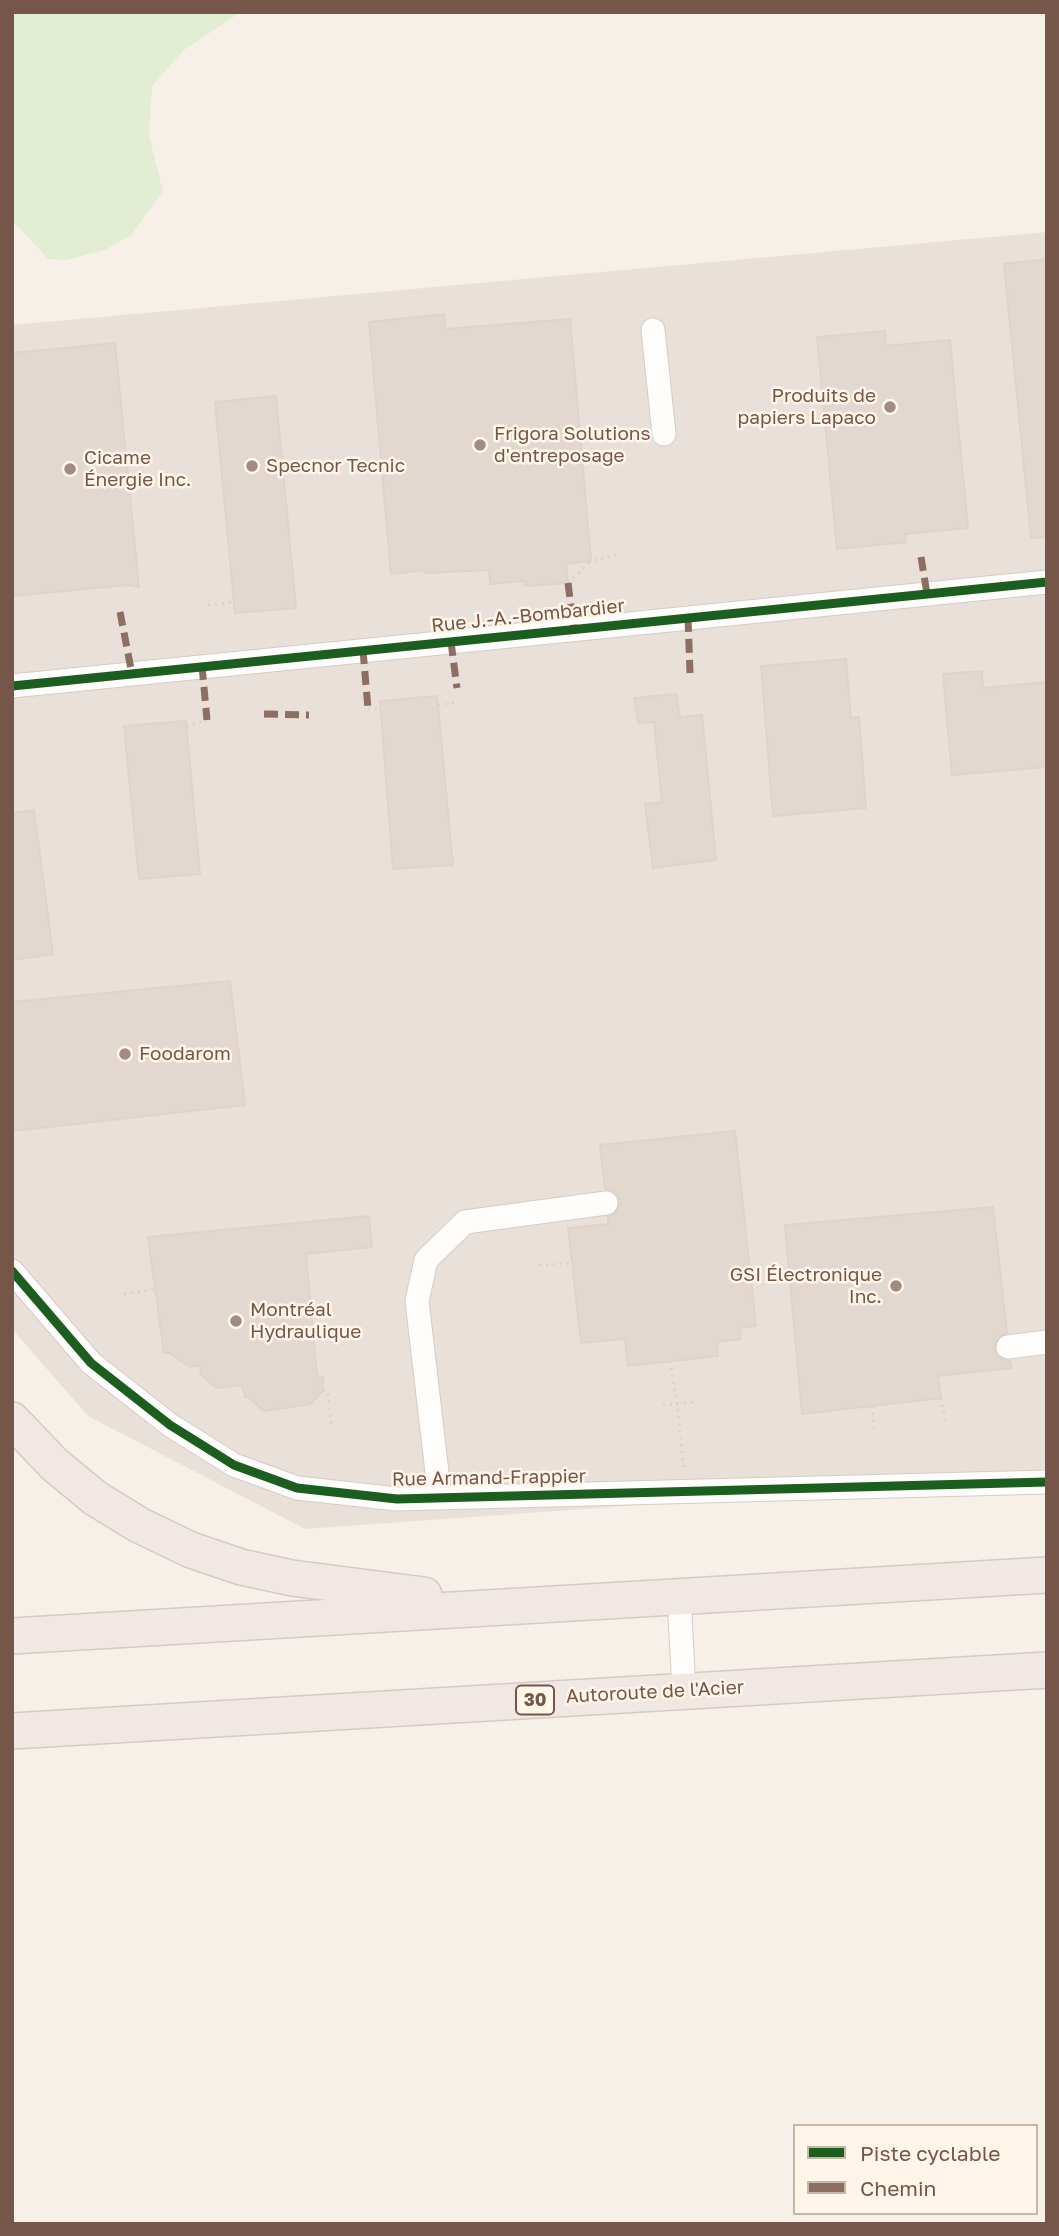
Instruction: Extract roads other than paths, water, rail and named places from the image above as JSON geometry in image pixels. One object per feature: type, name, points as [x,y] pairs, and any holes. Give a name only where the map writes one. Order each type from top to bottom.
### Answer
[{"type":"highway","points":[[12,1420],[54,1464],[95,1498],[165,1539],[216,1560],[316,1582],[525,1606]]},
{"type":"highway","points":[[12,1636],[1047,1575]]},
{"type":"highway","name":"Autoroute de l'Acier","points":[[12,1731],[1047,1670]]},
{"type":"street","points":[[653,330],[664,434]]},
{"type":"street","name":"Rue J.-A.-Bombardier","points":[[12,687],[1047,582]]},
{"type":"street","points":[[440,1498],[417,1301],[426,1260],[466,1222],[606,1203]]},
{"type":"street","name":"Rue Armand-Frappier","points":[[12,1271],[91,1363],[170,1425],[234,1465],[297,1488],[397,1499],[1047,1482]]},
{"type":"street","points":[[1008,1347],[1047,1342]]},
{"type":"street","points":[[678,1597],[684,1690]]},
{"type":"place","name":"Produits de papiers Lapaco","points":[[890,407]]},
{"type":"place","name":"Frigora Solutions d'entreposage","points":[[480,445]]},
{"type":"place","name":"Specnor Tecnic","points":[[252,466]]},
{"type":"place","name":"Cicame Énergie Inc.","points":[[70,469]]},
{"type":"place","name":"Foodarom","points":[[125,1054]]},
{"type":"place","name":"GSI Électronique Inc.","points":[[896,1286]]},
{"type":"place","name":"Montréal Hydraulique","points":[[236,1321]]}]
